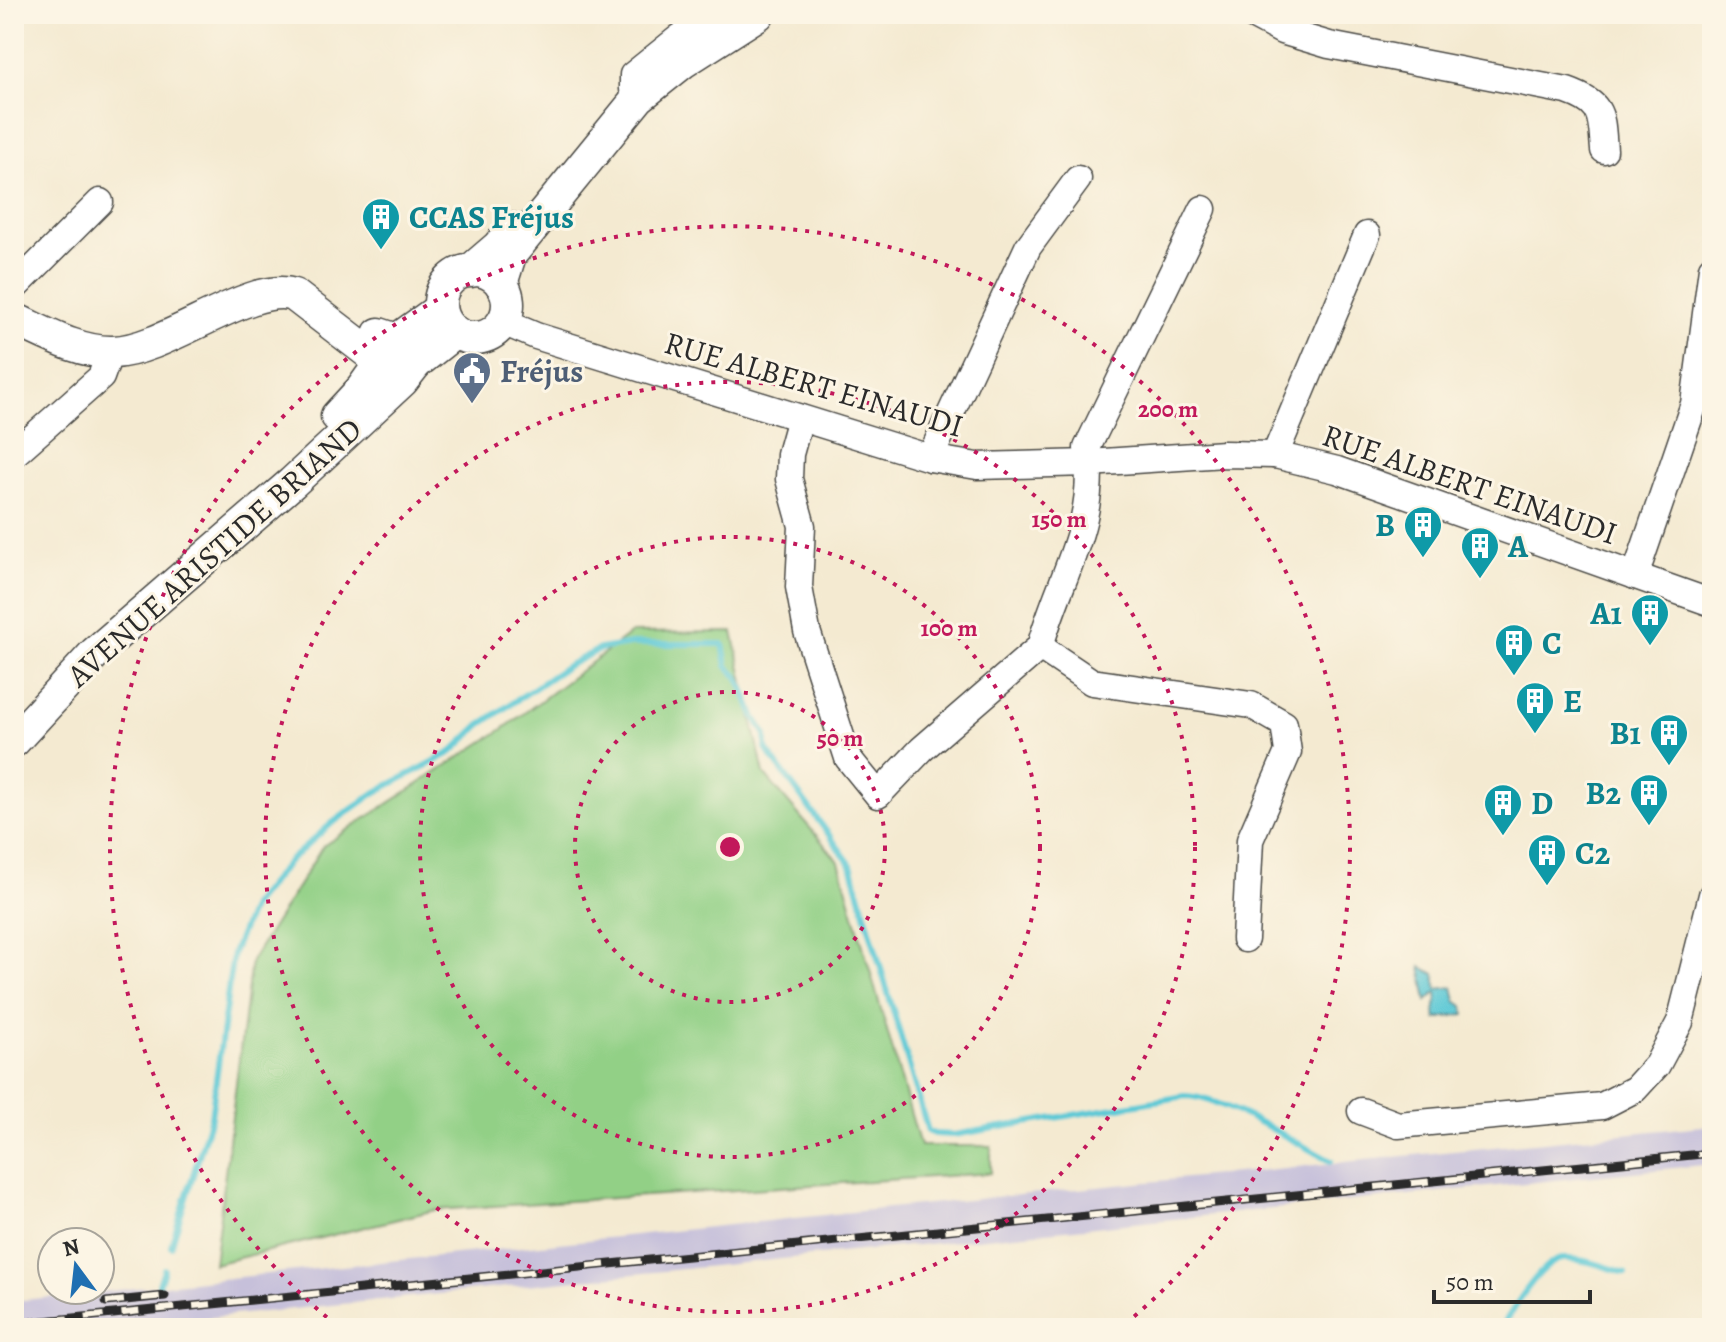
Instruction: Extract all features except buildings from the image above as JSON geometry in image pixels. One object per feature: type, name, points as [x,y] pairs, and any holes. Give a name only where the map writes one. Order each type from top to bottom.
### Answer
[{"type":"main road","points":[[470,271],[481,271],[492,276],[501,284],[508,302],[503,322],[483,337],[470,338],[448,320],[441,298],[451,280],[470,271],[498,247],[585,140],[633,89],[687,45],[735,14]]},
{"type":"main road","points":[[501,284],[510,255],[639,97],[683,62],[758,14]]},
{"type":"main road","points":[[14,309],[89,340],[119,343],[169,328],[245,293],[282,281],[305,288],[362,326],[398,355]]},
{"type":"main road","points":[[14,319],[94,351],[132,351],[251,300],[286,292],[329,320],[398,355]]},
{"type":"main road","points":[[398,355],[448,320]]},
{"type":"main road","name":"AVENUE ARISTIDE BRIAND","points":[[14,717],[92,634],[339,413],[398,355]]},
{"type":"main road","name":"AVENUE ARISTIDE BRIAND","points":[[14,741],[95,653],[292,483],[402,381],[398,355]]},
{"type":"street","points":[[633,89],[633,75],[679,38],[716,14]]},
{"type":"street","points":[[1250,14],[1282,31],[1329,45],[1567,91],[1586,98],[1596,105],[1602,118],[1604,150]]},
{"type":"street","points":[[930,458],[1028,247],[1078,179]]},
{"type":"street","points":[[14,288],[100,202]]},
{"type":"street","points":[[800,418],[790,454],[789,479],[802,526],[799,587],[807,631],[848,758],[878,795],[922,749],[1040,647],[1049,614],[1071,566],[1084,527],[1090,483],[1087,448],[1203,209]]},
{"type":"street","points":[[1275,455],[1367,235]]},
{"type":"street","points":[[1635,576],[1694,404],[1712,268]]},
{"type":"street","name":"RUE ALBERT EINAUDI","points":[[503,322],[536,336],[930,458],[977,466],[1089,463],[1224,454],[1275,455],[1337,470],[1712,603]]},
{"type":"street","points":[[14,454],[101,377],[110,352]]},
{"type":"street","points":[[1040,647],[1092,682],[1251,705],[1284,724],[1288,752],[1250,840],[1245,939]]},
{"type":"street","points":[[1361,1111],[1398,1125],[1602,1106],[1635,1089],[1657,1065],[1680,1022],[1712,895]]},
{"type":"shaded area","points":[[1712,1125],[1712,1164],[106,1328],[14,1328],[14,1301],[36,1299],[36,1306],[116,1306],[116,1290]]},
{"type":"green space","points":[[733,632],[764,774],[839,862],[920,1146],[991,1146],[991,1173],[435,1210],[214,1264],[251,961],[323,846],[503,729],[631,633]]},
{"type":"water","points":[[1421,967],[1435,974],[1437,989],[1453,987],[1456,1001],[1463,1006],[1465,1014],[1436,1019],[1437,992],[1427,1001]]},
{"type":"waterway","points":[[171,1246],[211,1117],[233,953],[252,906],[288,862],[331,824],[376,792],[452,752],[480,725],[567,666],[600,649],[631,644],[723,644],[727,666],[739,678],[754,716],[766,735],[766,749],[851,865],[928,1131],[954,1135],[1185,1096],[1201,1098],[1238,1112],[1331,1161]]},
{"type":"waterway","points":[[1501,1328],[1528,1287],[1555,1262],[1579,1260],[1625,1273]]},
{"type":"waterway","points":[[159,1285],[164,1269]]},
{"type":"waterway","points":[[159,1328],[160,1324]]},
{"type":"railway","points":[[14,1324],[1712,1153]]},
{"type":"railway","points":[[116,1301],[165,1296]]},
{"type":"place","name":"CCAS Fréjus","points":[[381,251]]},
{"type":"place","name":"Fréjus","points":[[472,405]]},
{"type":"place","name":"B","points":[[1423,559]]},
{"type":"place","name":"A","points":[[1480,580]]},
{"type":"place","name":"A1","points":[[1650,647]]},
{"type":"place","name":"C","points":[[1514,677]]},
{"type":"place","name":"E","points":[[1535,735]]},
{"type":"place","name":"B1","points":[[1669,767]]},
{"type":"place","name":"B2","points":[[1649,827]]},
{"type":"place","name":"D","points":[[1503,837]]},
{"type":"place","name":"C2","points":[[1547,887]]}]
